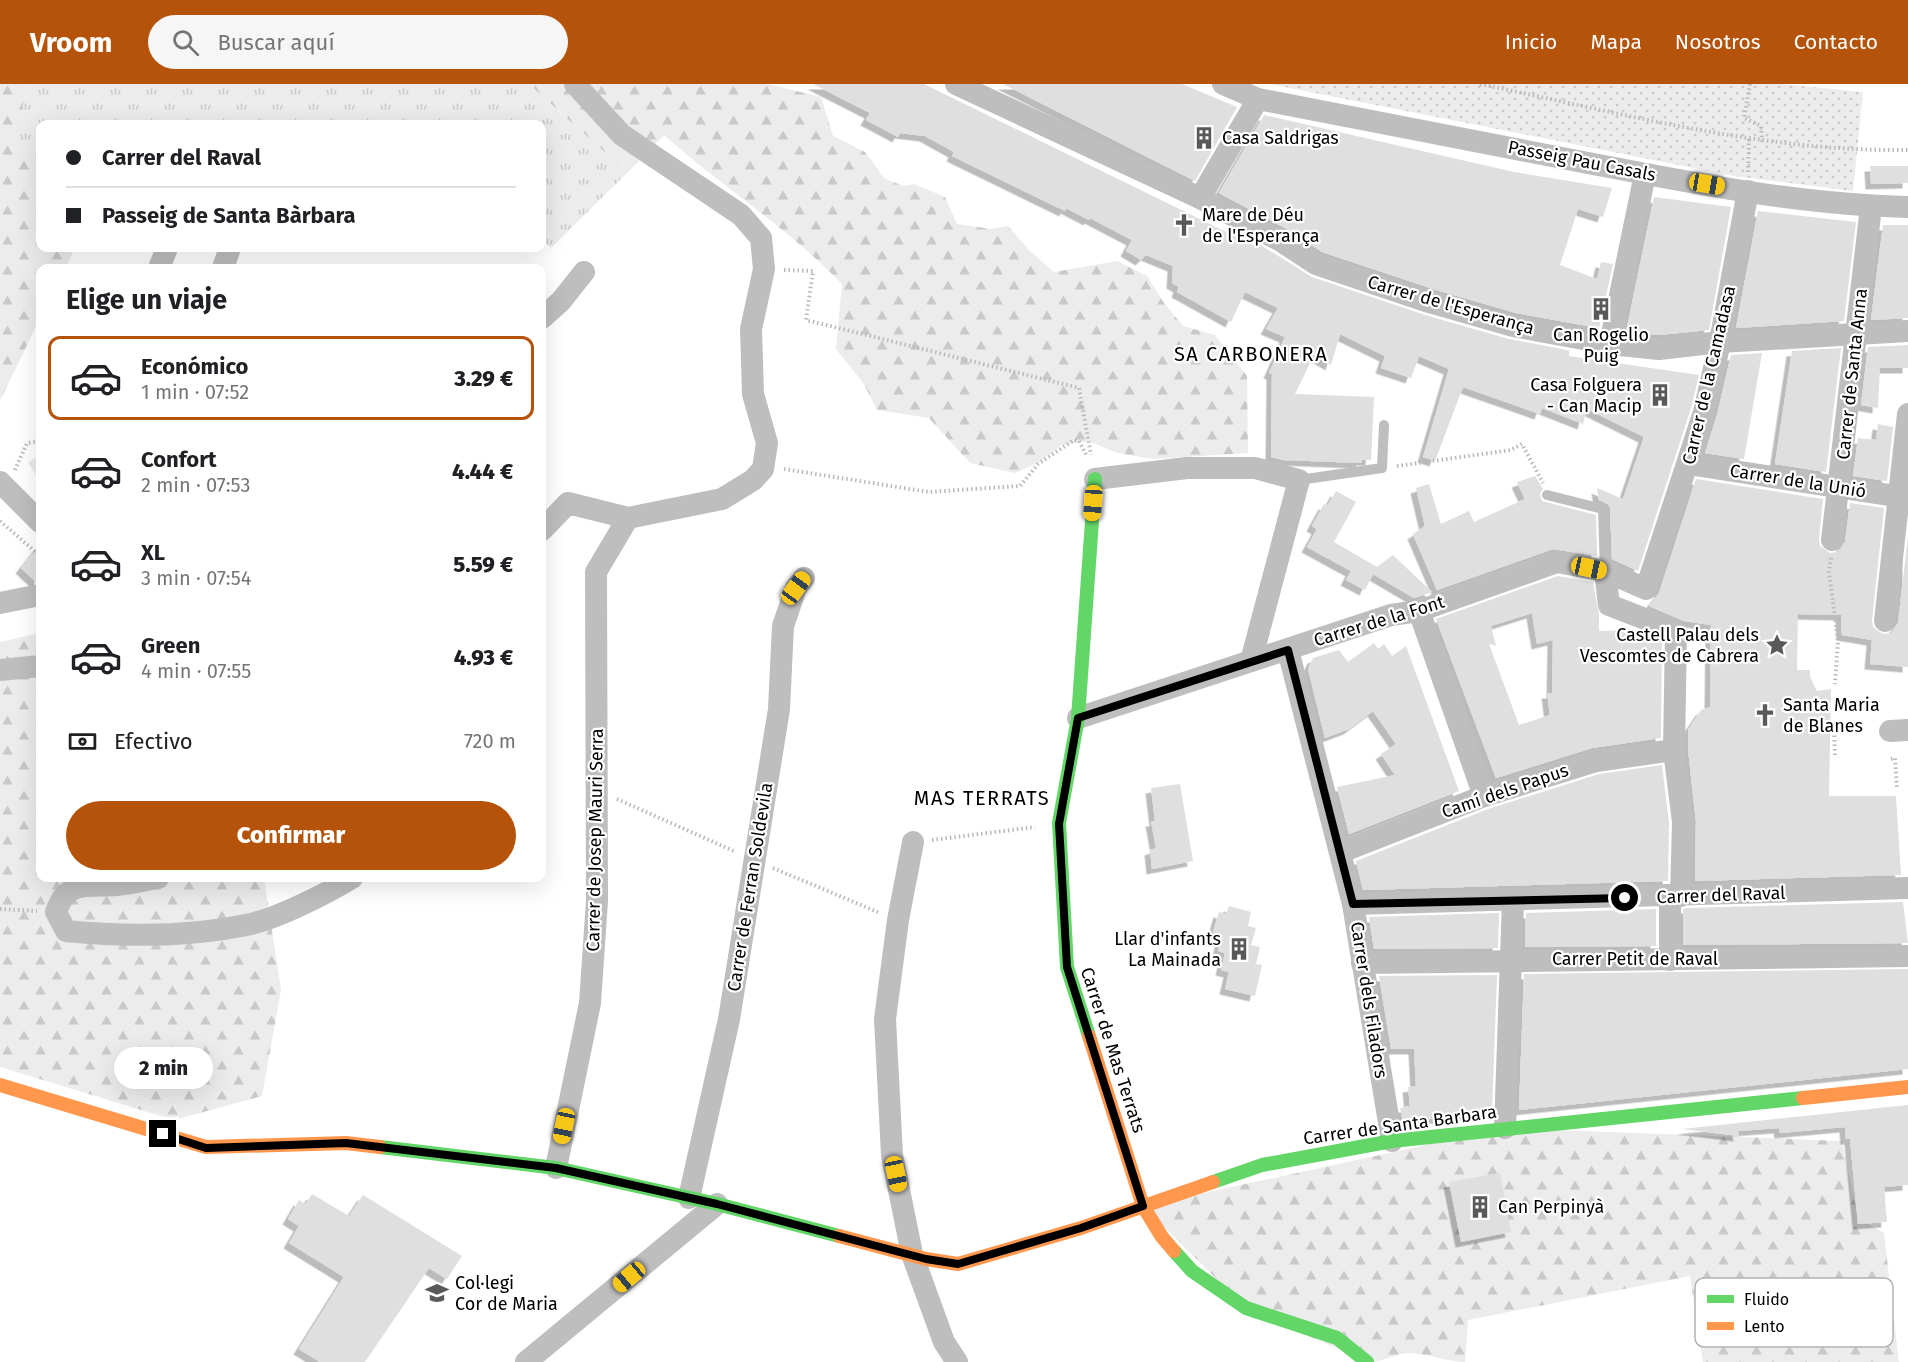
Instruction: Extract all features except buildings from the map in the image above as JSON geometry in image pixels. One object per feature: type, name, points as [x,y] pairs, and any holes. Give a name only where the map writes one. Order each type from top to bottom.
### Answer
[{"type":"street","points":[[546,526],[568,503],[628,518],[722,498],[753,480],[763,469],[767,443],[753,394],[751,329],[764,269],[762,238],[741,215],[622,135],[575,84]]},
{"type":"street","name":"Carrer de l'Esperança","points":[[956,84],[1200,198],[1281,241],[1316,264],[1429,303],[1513,326],[1610,344],[1659,349],[1720,342],[1908,332]]},
{"type":"street","name":"Passeig Pau Casals","points":[[1223,84],[1257,99],[1645,174],[1748,191],[1871,207],[1908,207]]},
{"type":"street","points":[[1200,198],[1257,99]]},
{"type":"street","points":[[1610,344],[1645,174]]},
{"type":"street","name":"Carrer de la Camadasa","points":[[1646,589],[1688,464],[1720,342],[1748,191]]},
{"type":"street","name":"Carrer de Santa Anna","points":[[1832,540],[1840,488],[1854,334],[1871,207]]},
{"type":"street","points":[[546,314],[561,301],[584,272]]},
{"type":"street","points":[[1885,621],[1903,497],[1908,414]]},
{"type":"street","name":"Carrer de la Unió","points":[[1688,464],[1903,497]]},
{"type":"street","points":[[1095,479],[1187,468],[1255,468],[1299,480],[1251,661]]},
{"type":"street","name":"Carrer de Mas Terrats","points":[[1095,479],[1078,718],[1059,824],[1067,967],[1143,1206],[1162,1237],[1192,1271],[1246,1308],[1337,1338],[1367,1362]]},
{"type":"street","points":[[3,485],[36,518]]},
{"type":"street","name":"Carrer de Josep Mauri Serra","points":[[556,1168],[590,1003],[597,901],[596,572],[628,518]]},
{"type":"street","name":"Carrer de la Font","points":[[1078,718],[1391,615],[1419,610],[1557,562],[1605,572],[1646,589]]},
{"type":"street","points":[[1605,572],[1609,605],[1676,631],[1674,750],[1683,822],[1670,960]]},
{"type":"street","name":"Carrer de Ferran Soldevila","points":[[688,1198],[729,1019],[779,709],[783,626],[796,588],[804,578]]},
{"type":"street","points":[[0,603],[36,596]]},
{"type":"street","points":[[1419,610],[1484,796]]},
{"type":"street","name":"Carrer dels Filadors","points":[[1288,650],[1353,904],[1392,1141]]},
{"type":"street","points":[[0,670],[36,666]]},
{"type":"street","name":"Camí dels Papus","points":[[1341,852],[1484,796],[1596,761],[1674,750]]},
{"type":"street","points":[[913,842],[898,920],[885,1019],[892,1155],[912,1254],[944,1342],[957,1362]]},
{"type":"street","points":[[135,882],[78,886],[61,897],[56,912],[66,931],[115,936],[181,933],[252,924],[330,891],[345,882]]},
{"type":"street","name":"Carrer del Raval","points":[[1353,904],[1908,891]]},
{"type":"street","points":[[1505,1128],[1514,901]]},
{"type":"street","name":"Carrer Petit de Raval","points":[[1362,963],[1908,956]]},
{"type":"street","name":"Carrer de Santa Barbara","points":[[0,1085],[206,1148],[346,1143],[556,1168],[717,1204],[958,1264],[1081,1228],[1262,1165],[1392,1141],[1908,1086]]},
{"type":"street","points":[[539,1358],[717,1204]]},
{"type":"lane","points":[[1299,480],[1383,468],[1384,425]]},
{"type":"lane","points":[[1547,495],[1603,509],[1605,572]]},
{"type":"path","points":[[1480,84],[1749,139],[1858,151],[1908,150]]},
{"type":"path","points":[[1750,84],[1744,118],[1761,126],[1762,140]]},
{"type":"path","points":[[1748,191],[1749,139]]},
{"type":"path","points":[[764,269],[813,272],[806,320],[1079,388],[1095,479]]},
{"type":"path","points":[[763,469],[780,469],[929,492],[1020,486],[1038,464],[1074,440],[1079,441],[1086,451],[1095,479]]},
{"type":"path","points":[[3,485],[27,443],[36,442]]},
{"type":"path","points":[[1383,468],[1511,450],[1522,444],[1539,472],[1547,495]]},
{"type":"path","points":[[0,521],[36,552]]},
{"type":"path","points":[[1832,540],[1829,572],[1838,641],[1835,684]]},
{"type":"path","points":[[1835,758],[1833,724],[1850,724]]},
{"type":"path","points":[[1892,759],[1895,758],[1897,789]]},
{"type":"path","points":[[597,790],[755,861],[898,920]]},
{"type":"path","points":[[913,842],[1059,824]]},
{"type":"path","points":[[0,909],[56,912]]},
{"type":"green space","points":[[0,84],[27,84],[15,146],[36,151],[36,252],[73,252],[67,264],[36,264],[36,326],[0,401]]},
{"type":"green space","points":[[27,84],[529,84],[608,155],[630,170],[551,248],[546,244],[546,120],[36,120],[36,151],[14,146]]},
{"type":"green space","points":[[529,84],[768,84],[821,97],[833,136],[865,152],[884,178],[903,186],[914,184],[945,197],[957,224],[991,229],[1008,226],[1030,251],[1054,272],[1117,261],[1147,276],[1164,303],[1183,326],[1215,335],[1247,376],[1248,453],[1153,459],[1117,453],[1089,441],[1061,445],[1041,461],[1015,473],[970,463],[929,418],[877,410],[864,384],[836,349],[842,284],[800,244],[664,135],[630,170],[608,155]]},
{"type":"green space","points":[[1270,84],[1781,84],[1863,92],[1853,191],[1734,176]]},
{"type":"green space","points":[[36,458],[36,475],[28,462]]},
{"type":"green space","points":[[36,634],[36,882],[265,882],[281,990],[262,1096],[174,1120],[0,1067],[0,642]]},
{"type":"green space","points":[[1505,1128],[1842,1141],[1858,1218],[1884,1233],[1889,1278],[1695,1278],[1695,1309],[1690,1276],[1468,1320],[1465,1362],[1408,1353],[1367,1362],[1246,1308],[1143,1206]]},
{"type":"green space","points":[[1893,1310],[1899,1362],[1703,1362],[1701,1347],[1893,1347]]},
{"type":"traffic: fast","points":[[1089,1036],[1067,967],[1059,823],[1078,718],[1095,479]]},
{"type":"traffic: fast","points":[[1213,1182],[1262,1165],[1392,1141],[1803,1098]]},
{"type":"traffic: fast","points":[[380,1147],[556,1168],[717,1204],[839,1236]]},
{"type":"traffic: fast","points":[[1174,1251],[1192,1271],[1246,1308],[1337,1338],[1367,1362]]},
{"type":"traffic: slow","points":[[1089,1036],[1143,1206],[1162,1237],[1174,1251]]},
{"type":"traffic: slow","points":[[0,1085],[206,1147],[346,1143],[380,1147]]},
{"type":"traffic: slow","points":[[1803,1098],[1908,1087]]},
{"type":"traffic: slow","points":[[839,1236],[926,1259],[958,1264],[1081,1228],[1213,1182]]},
{"type":"place","name":"Casa Saldrigas","points":[[1204,138]]},
{"type":"place","name":"Mare de Déu de l'Esperança","points":[[1184,225]]},
{"type":"place","name":"Can Rogelio Puig","points":[[1601,309]]},
{"type":"place","name":"Casa Folguera - Can Macip","points":[[1660,395]]},
{"type":"place","name":"Castell Palau dels Vescomtes de Cabrera","points":[[1777,645]]},
{"type":"place","name":"Santa Maria de Blanes","points":[[1765,715]]},
{"type":"place","name":"Llar d'infants La Mainada","points":[[1239,949]]},
{"type":"place","name":"Can Perpinyà","points":[[1480,1207]]},
{"type":"place","name":"Col·legi Cor de Maria","points":[[437,1293]]},
{"type":"district","name":"SA CARBONERA","points":[[1251,354]]},
{"type":"district","name":"MAS TERRATS","points":[[982,798]]},
{"type":"route","points":[[163,1134],[206,1148],[346,1143],[556,1168],[717,1204],[926,1259],[958,1264],[1081,1228],[1143,1206],[1067,967],[1059,824],[1078,718],[1288,650],[1353,904],[1625,898]]}]
